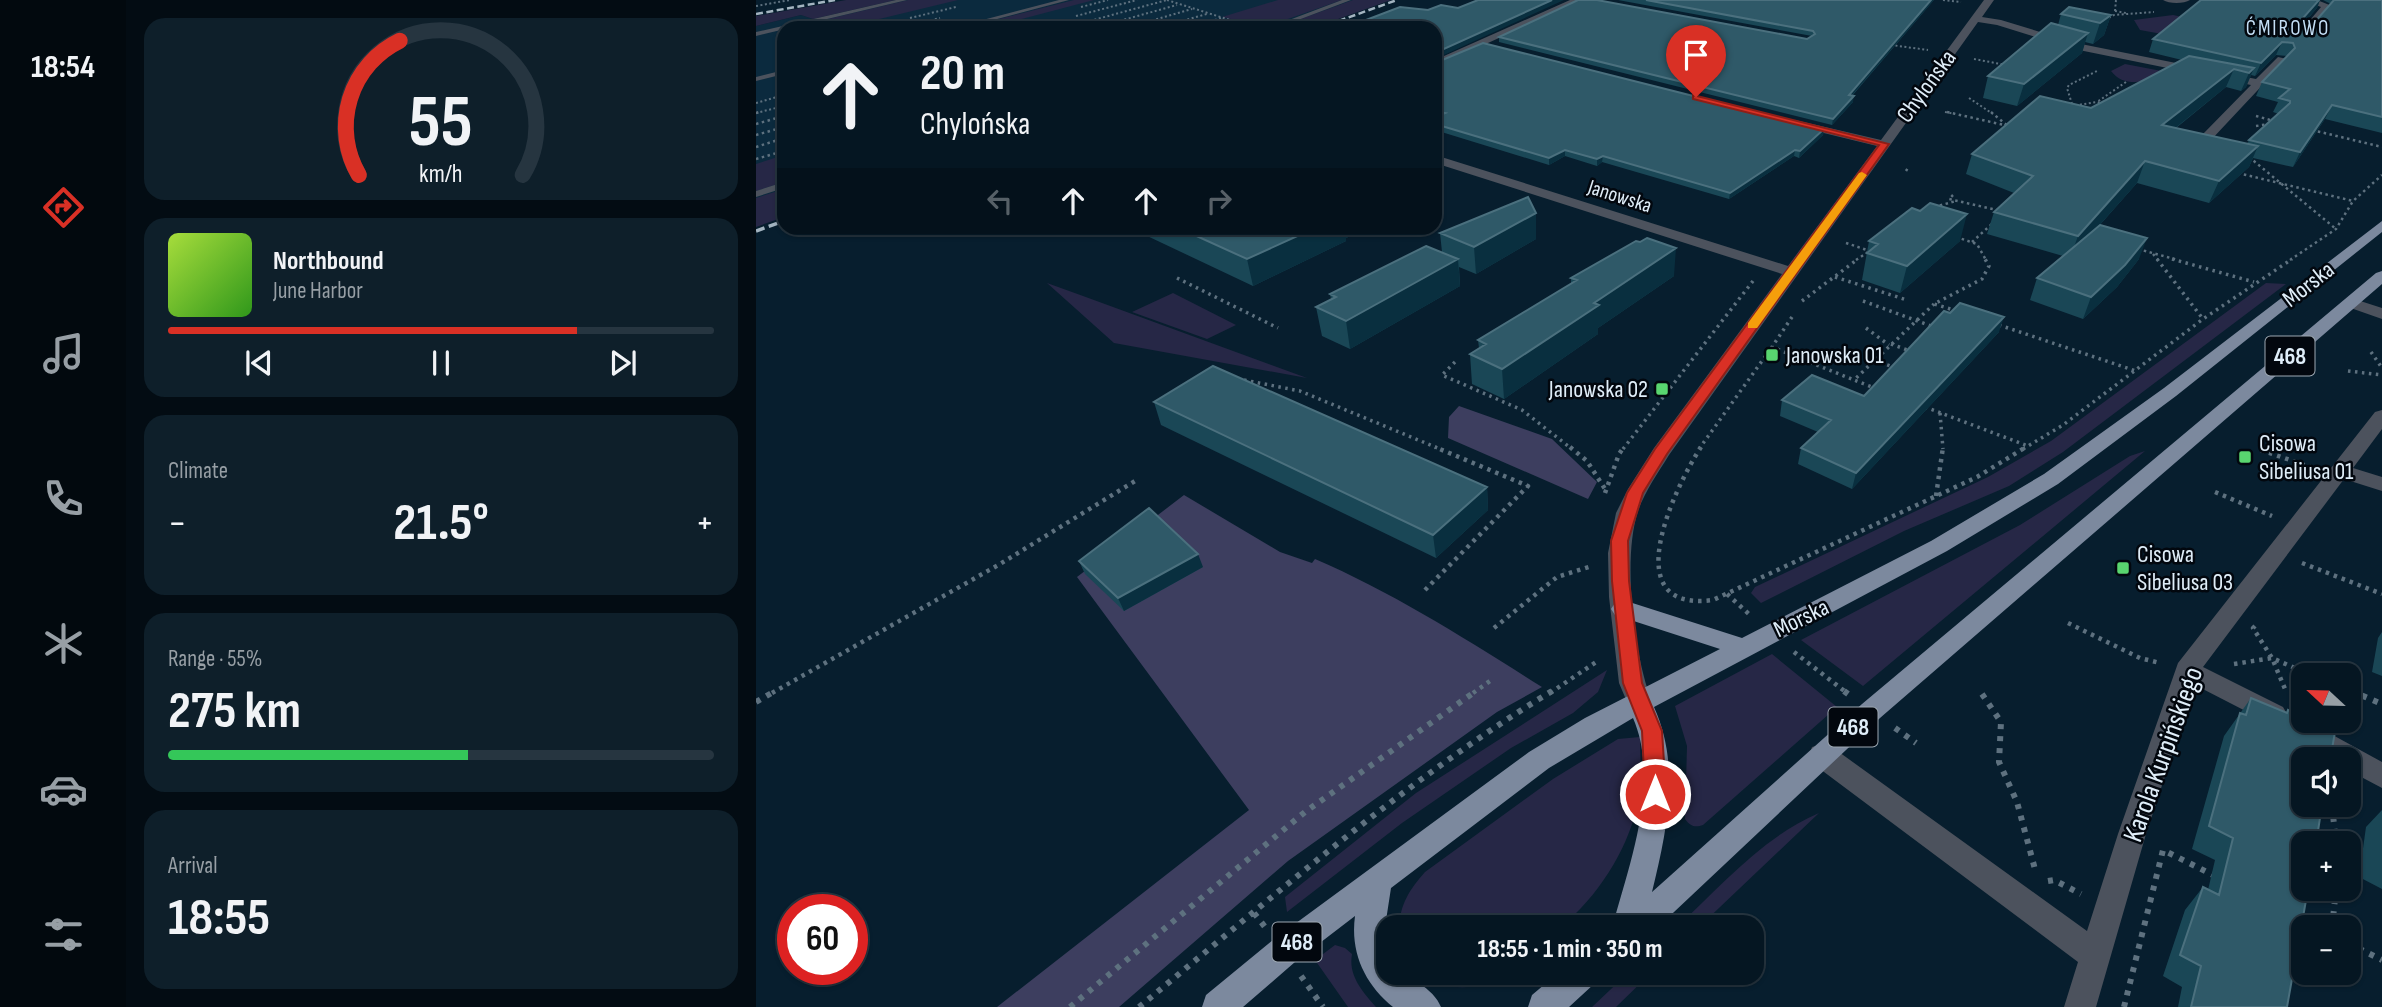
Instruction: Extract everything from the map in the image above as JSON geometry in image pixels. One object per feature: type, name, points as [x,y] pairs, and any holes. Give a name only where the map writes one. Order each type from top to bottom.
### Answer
[{"type":"main road","name":"Morska","points":[[1217,1007],[1284,951],[1539,760],[1639,702],[1939,546],[2051,479],[2180,384],[2382,225]]},
{"type":"main road","name":"Morska","points":[[1648,915],[1871,711],[2382,276]]},
{"type":"main road","points":[[1623,609],[1744,647]]},
{"type":"main road","points":[[1630,915],[1654,813],[1656,775],[1650,719],[1639,702]]},
{"type":"main road","points":[[1378,880],[1368,936],[1378,967],[1391,987],[1426,1007]]},
{"type":"main road","points":[[1544,1007],[1569,985]]},
{"type":"street","points":[[1442,61],[1578,0]]},
{"type":"street","name":"Chylońska","points":[[1639,702],[1632,683],[1623,609],[1620,541],[1635,493],[1661,452],[1884,144],[1972,11],[1989,0]]},
{"type":"street","points":[[2168,0],[2185,0]]},
{"type":"street","points":[[2305,32],[2328,6],[2308,0]]},
{"type":"street","points":[[1972,11],[2055,42],[2259,83]]},
{"type":"street","points":[[1481,43],[1502,49]]},
{"type":"street","points":[[2207,137],[2282,59]]},
{"type":"street","points":[[1793,121],[1884,144]]},
{"type":"street","name":"Janowska","points":[[1442,161],[1792,272]]},
{"type":"street","points":[[2351,303],[2382,314]]},
{"type":"street","name":"Karola Kurpińskiego","points":[[2080,1007],[2094,955],[2187,670],[2382,416]]},
{"type":"street","points":[[2340,471],[2382,484]]},
{"type":"street","points":[[2187,670],[2284,719],[2382,776]]},
{"type":"street","points":[[1822,755],[2094,955]]},
{"type":"lane","points":[[813,21],[904,0]]},
{"type":"lane","points":[[982,21],[1066,0]]},
{"type":"lane","points":[[1290,21],[1348,0]]},
{"type":"lane","points":[[756,34],[777,29]]},
{"type":"lane","points":[[756,79],[777,74]]},
{"type":"lane","points":[[756,194],[777,187]]},
{"type":"path","points":[[756,6],[790,0]]},
{"type":"path","points":[[1067,19],[1137,0]]},
{"type":"path","points":[[1090,21],[1166,0],[1232,21]]},
{"type":"path","points":[[1942,0],[1972,11]]},
{"type":"path","points":[[2115,11],[2116,0]]},
{"type":"path","points":[[1119,21],[1179,4]]},
{"type":"path","points":[[902,20],[965,5]]},
{"type":"path","points":[[1151,21],[1193,9]]},
{"type":"path","points":[[1181,21],[1208,13]]},
{"type":"path","points":[[1212,21],[1222,18]]},
{"type":"path","points":[[1882,43],[1932,50]]},
{"type":"path","points":[[2072,104],[2067,88],[2074,81],[2132,58]]},
{"type":"path","points":[[1974,59],[2006,65]]},
{"type":"path","points":[[2097,102],[2126,82]]},
{"type":"path","points":[[756,103],[777,97]]},
{"type":"path","points":[[1969,98],[2013,128]]},
{"type":"path","points":[[2075,113],[2067,110],[2072,104],[2097,102],[2109,105]]},
{"type":"path","points":[[756,113],[777,108]]},
{"type":"path","points":[[2234,109],[2280,123],[2256,126],[2271,129]]},
{"type":"path","points":[[1945,112],[2005,124],[2014,121]]},
{"type":"path","points":[[756,124],[777,118]]},
{"type":"path","points":[[2302,128],[2382,147]]},
{"type":"path","points":[[756,135],[777,129]]},
{"type":"path","points":[[756,147],[777,140]]},
{"type":"path","points":[[756,159],[777,153]]},
{"type":"path","points":[[2248,157],[2336,229]]},
{"type":"path","points":[[1906,171],[1909,166]]},
{"type":"path","points":[[2235,172],[2353,201]]},
{"type":"path","points":[[1878,245],[1802,300],[1680,480],[1662,524],[1660,563],[1662,582],[1669,592],[1687,601],[1713,600],[1936,496],[2029,446],[2137,372],[2203,319],[2255,282],[2336,229],[2353,201],[2382,175]]},
{"type":"path","points":[[1953,195],[1949,199],[2007,213]]},
{"type":"path","points":[[1932,208],[1959,201]]},
{"type":"path","points":[[1972,242],[1999,216]]},
{"type":"path","points":[[1854,380],[1934,304],[1982,279],[1986,273],[1990,266],[1978,244],[1946,234]]},
{"type":"path","points":[[1846,243],[1881,254]]},
{"type":"path","points":[[2130,247],[2255,282]]},
{"type":"path","points":[[2152,253],[2203,319]]},
{"type":"path","points":[[1854,263],[1866,267]]},
{"type":"path","points":[[1834,277],[1907,300]]},
{"type":"path","points":[[1177,278],[1278,327]]},
{"type":"path","points":[[1863,302],[1938,328]]},
{"type":"path","points":[[1934,304],[1958,312]]},
{"type":"path","points":[[1993,323],[2137,372]]},
{"type":"path","points":[[1866,328],[1890,344],[1914,352]]},
{"type":"path","points":[[1772,347],[1879,389]]},
{"type":"path","points":[[2371,352],[2382,368]]},
{"type":"path","points":[[1874,360],[1897,369]]},
{"type":"path","points":[[1455,362],[1441,375],[1522,410],[1587,461],[1606,489]]},
{"type":"path","points":[[2348,371],[2382,375]]},
{"type":"path","points":[[1232,378],[1300,391],[1528,486],[1425,590]]},
{"type":"path","points":[[1915,403],[2029,446]]},
{"type":"path","points":[[1936,496],[1944,462],[1940,412]]},
{"type":"path","points":[[2261,450],[2268,452]]},
{"type":"path","points":[[756,702],[1000,564],[1135,481]]},
{"type":"path","points":[[2215,492],[2297,526]]},
{"type":"path","points":[[2293,573],[2301,563],[2382,594]]},
{"type":"path","points":[[1494,628],[1557,576],[1592,566]]},
{"type":"path","points":[[1727,594],[1770,633],[1916,743]]},
{"type":"path","points":[[2261,617],[2253,628],[2272,658],[2291,666]]},
{"type":"path","points":[[2068,623],[2140,658]]},
{"type":"path","points":[[1139,1007],[1375,814],[1495,726],[1601,659]]},
{"type":"path","points":[[1070,1007],[1304,812],[1490,681]]},
{"type":"path","points":[[1982,694],[2001,722],[1999,762],[2017,802],[2039,883]]},
{"type":"path","points":[[2361,695],[2382,704]]},
{"type":"path","points":[[2124,1007],[2163,850],[2217,878]]},
{"type":"path","points":[[2361,950],[2382,960]]},
{"type":"shaded area","points":[[846,0],[896,0],[813,19],[801,15],[756,26],[756,16]]},
{"type":"shaded area","points":[[896,0],[1377,0],[1318,21],[777,21],[777,212],[756,219],[756,26],[801,15],[813,19]]},
{"type":"shaded area","points":[[908,0],[958,0],[871,21],[820,21]]},
{"type":"shaded area","points":[[1074,0],[1094,0],[1014,21],[991,21]]},
{"type":"shaded area","points":[[1278,0],[1342,0],[1282,21],[1239,21],[1222,17]]},
{"type":"shaded area","points":[[1353,0],[1391,0],[1332,21],[1295,21]]},
{"type":"shaded area","points":[[2173,15],[2202,21],[2211,43],[2140,30],[2134,20]]},
{"type":"shaded area","points":[[2125,64],[2172,73],[2140,82],[2124,81],[2111,71]]},
{"type":"shaded area","points":[[777,157],[777,184],[756,191],[756,164]]},
{"type":"shaded area","points":[[777,191],[777,220],[756,227],[756,198]]},
{"type":"shaded area","points":[[1047,283],[1083,296],[1307,378],[1114,343]]},
{"type":"shaded area","points":[[2266,283],[2286,284],[2063,452],[2009,486],[1904,531],[1761,603],[1751,593],[1755,587],[1988,477],[2051,441]]},
{"type":"shaded area","points":[[1173,293],[1236,325],[1207,339],[1132,312]]},
{"type":"shaded area","points":[[1459,406],[1552,439],[1597,482],[1588,499],[1448,438],[1449,417]]},
{"type":"shaded area","points":[[2145,451],[1863,686],[1801,640],[2020,525],[2130,456]]},
{"type":"shaded area","points":[[1184,495],[1280,552],[1312,563],[1315,559],[1374,587],[1431,618],[1542,687],[1497,712],[1288,861],[1119,1007],[997,1007],[1249,810],[1077,577]]},
{"type":"shaded area","points":[[1772,654],[1837,707],[1703,825],[1693,826],[1685,819],[1687,746],[1675,706]]},
{"type":"shaded area","points":[[1607,670],[1598,692],[1573,713],[1511,748],[1402,823],[1287,912],[1285,897],[1416,793]]},
{"type":"shaded area","points":[[1640,737],[1639,798],[1626,841],[1618,857],[1598,888],[1574,915],[1401,915],[1407,897],[1425,872],[1553,779],[1618,739]]},
{"type":"shaded area","points":[[1819,813],[1712,915],[1689,915],[1761,849]]},
{"type":"shaded area","points":[[1335,945],[1352,954],[1354,976],[1376,1007],[1348,1007],[1315,960]]},
{"type":"shaded area","points":[[1446,985],[1478,985],[1462,987]]},
{"type":"shaded area","points":[[1615,985],[1639,985],[1616,1007],[1592,1007]]},
{"type":"building","points":[[1478,0],[1552,0],[1442,50],[1442,21],[1363,21],[1400,7],[1428,10],[1441,5],[1458,8]]},
{"type":"building","points":[[1578,0],[1597,0],[1807,39],[1815,34],[1813,31],[1646,0],[1931,0],[1849,95],[1854,96],[1833,119],[1499,37]]},
{"type":"building","points":[[2201,0],[2319,0],[2303,18],[2304,22],[2313,24],[2334,0],[2382,0],[2382,117],[2332,105],[2300,152],[2249,140],[2290,103],[2279,98],[2290,89],[2262,82],[2295,48],[2293,43],[2282,42],[2261,63],[2153,39]]},
{"type":"building","points":[[2069,7],[2111,15],[2100,23],[2061,14]]},
{"type":"building","points":[[2051,23],[2088,33],[2024,84],[1988,76]]},
{"type":"building","points":[[1483,43],[1824,129],[1800,151],[1795,150],[1730,193],[1603,156],[1597,159],[1565,150],[1549,158],[1442,126],[1442,114],[1445,113],[1442,112],[1442,60]]},
{"type":"building","points":[[2189,56],[2254,68],[2249,73],[2234,69],[2162,125],[2258,146],[2219,181],[2145,161],[2078,236],[1994,212],[2033,176],[1972,154],[2040,96],[2091,108]]},
{"type":"building","points":[[1528,197],[1536,213],[1474,247],[1442,232]]},
{"type":"building","points":[[1930,203],[1967,214],[1907,266],[1867,253],[1878,244],[1869,241],[1912,208],[1920,211]]},
{"type":"building","points":[[2100,225],[2147,238],[2125,265],[2091,297],[2037,278]]},
{"type":"building","points":[[1194,235],[1300,235],[1247,259]]},
{"type":"building","points":[[1647,238],[1676,248],[1594,303],[1599,305],[1502,369],[1470,354],[1486,344],[1478,340],[1577,280],[1571,278],[1636,241]]},
{"type":"building","points":[[1426,246],[1458,259],[1346,321],[1316,307],[1336,297],[1330,294]]},
{"type":"building","points":[[1960,303],[2004,317],[1856,473],[1801,448],[1831,420],[1782,400],[1812,375],[1864,396],[1944,311],[1950,313]]},
{"type":"building","points":[[1213,366],[1487,487],[1433,535],[1154,402]]},
{"type":"building","points":[[1149,508],[1198,554],[1118,598],[1079,561]]},
{"type":"building","points":[[2251,698],[2287,713],[2288,710],[2291,711],[2291,733],[2335,733],[2332,747],[2291,747],[2291,817],[2320,817],[2318,831],[2291,831],[2291,901],[2306,901],[2303,915],[2291,915],[2291,985],[2287,1007],[2191,1007],[2201,966],[2180,955],[2203,887],[2219,895],[2233,838],[2209,826],[2240,713],[2246,715]]},
{"type":"railway","points":[[756,14],[835,0]]},
{"type":"railway","points":[[1338,21],[1397,0]]},
{"type":"railway","points":[[756,231],[777,224]]},
{"type":"slow traffic","points":[[1752,325],[1862,175]]},
{"type":"place","name":"Janowska 01","points":[[1772,355]]},
{"type":"place","name":"Janowska 02","points":[[1662,389]]},
{"type":"place","name":"Cisowa Sibeliusa 01","points":[[2245,457]]},
{"type":"place","name":"Cisowa Sibeliusa 03","points":[[2123,568]]},
{"type":"district","name":"ĆMIROWO","points":[[2288,28]]},
{"type":"route","points":[[1655,794],[1652,731],[1650,719],[1639,702],[1632,683],[1620,581],[1620,541],[1626,516],[1635,493],[1661,452],[1884,144],[1696,97]]}]
